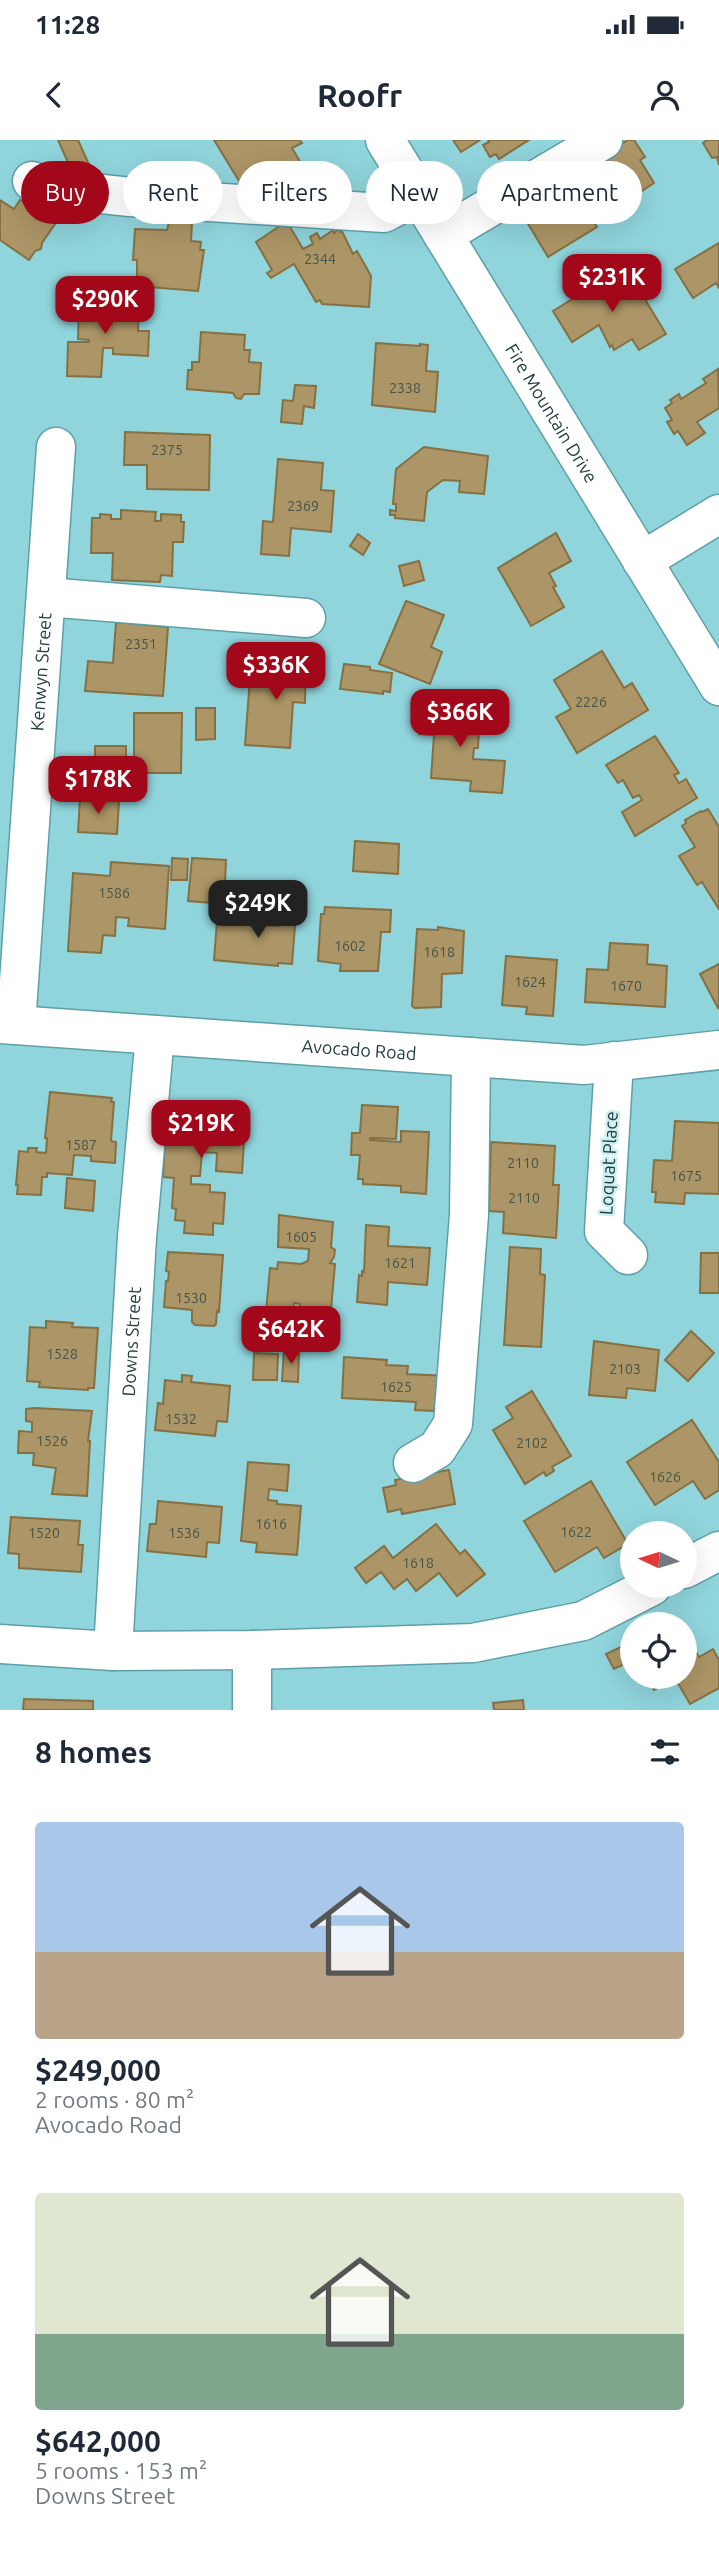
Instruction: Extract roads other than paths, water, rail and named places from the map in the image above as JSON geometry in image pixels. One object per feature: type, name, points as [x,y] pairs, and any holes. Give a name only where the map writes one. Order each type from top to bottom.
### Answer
[{"type":"street","name":"Fire Mountain Drive","points":[[385,140],[398,161]]},
{"type":"street","points":[[443,235],[603,140]]},
{"type":"street","points":[[109,195],[366,212]]},
{"type":"street","name":"Fire Mountain Drive","points":[[436,224],[719,686]]},
{"type":"street","name":"Kenwyn Street","points":[[8,1024],[46,597],[56,447]]},
{"type":"street","points":[[642,561],[719,514]]},
{"type":"street","points":[[46,597],[306,618]]},
{"type":"street","name":"Avocado Road","points":[[8,1024],[584,1065],[719,1050]]},
{"type":"street","name":"Downs Street","points":[[113,1651],[137,1237],[155,1035]]},
{"type":"street","points":[[412,1463],[437,1449],[453,1423],[468,1215],[471,1057]]},
{"type":"street","name":"Loquat Place","points":[[614,1061],[604,1231],[628,1255]]},
{"type":"street","points":[[697,1562],[719,1551]]},
{"type":"street","points":[[0,1644],[113,1651],[473,1643],[583,1620],[628,1598]]},
{"type":"street","points":[[252,1650],[252,1710]]}]
